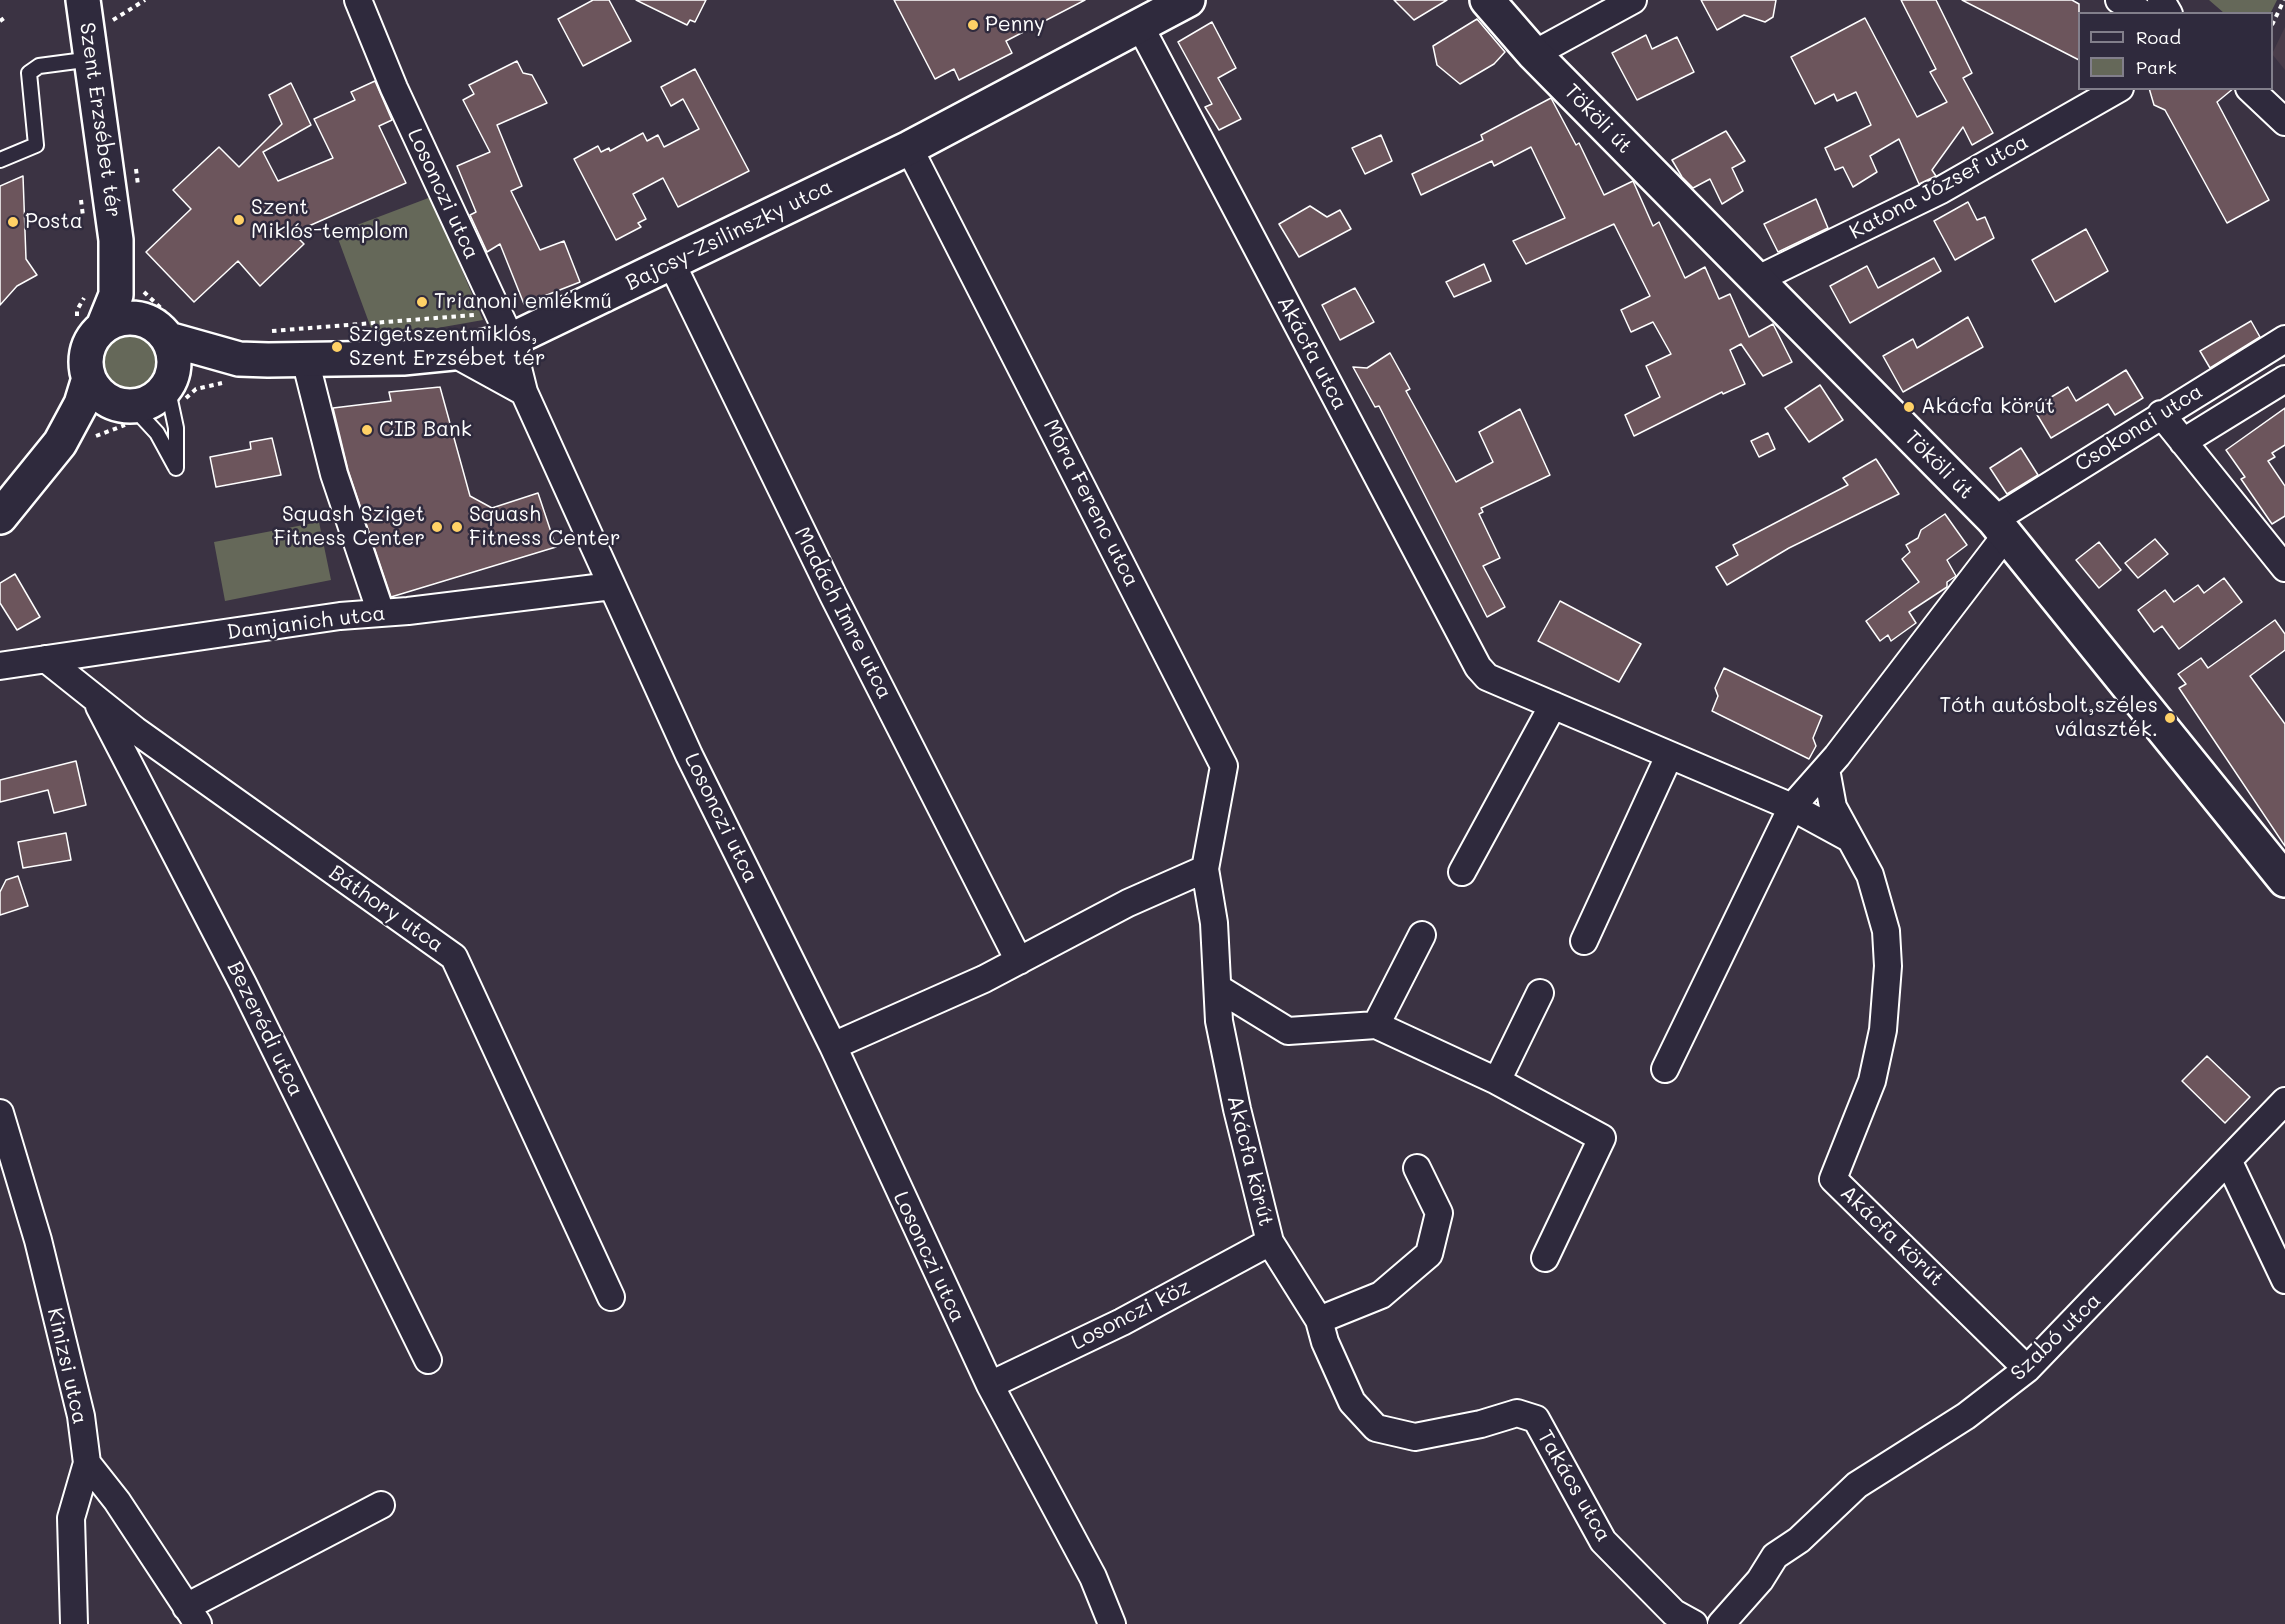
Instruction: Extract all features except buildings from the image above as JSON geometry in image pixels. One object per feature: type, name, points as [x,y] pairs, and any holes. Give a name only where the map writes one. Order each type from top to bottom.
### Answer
[{"type":"street","name":"Szent Erzsébet tér","points":[[83,0],[116,240],[130,292],[156,317],[172,349],[170,379]]},
{"type":"street","name":"Losonczi utca","points":[[358,0],[394,88],[505,327],[524,392],[689,755],[833,1046],[990,1385],[1094,1577],[1112,1624]]},
{"type":"street","name":"Bajcsy-Zsilinszky utca","points":[[170,379],[239,359],[403,358],[453,353],[505,327],[671,262],[909,148],[1188,0]]},
{"type":"street","name":"Tököli út","points":[[1487,0],[1534,54],[2000,527],[2285,880]]},
{"type":"street","points":[[1534,54],[1633,0]]},
{"type":"street","points":[[2119,0],[2140,12]]},
{"type":"street","name":"Akácfa utca","points":[[1140,26],[1478,667],[1487,677]]},
{"type":"street","name":"Katona József utca","points":[[1756,280],[1941,190],[2116,90]]},
{"type":"street","points":[[2251,90],[2285,122]]},
{"type":"street","name":"Móra Ferenc utca","points":[[909,148],[1224,766],[1205,869]]},
{"type":"street","name":"Szent Erzsébet tér","points":[[89,378],[86,364],[87,350],[93,337],[103,327],[116,296],[116,240]]},
{"type":"street","name":"Madách Imre utca","points":[[671,262],[833,595],[1019,961]]},
{"type":"street","name":"Bajcsy-Zsilinszky utca","points":[[156,317],[239,359]]},
{"type":"street","points":[[103,327],[115,320],[156,317]]},
{"type":"street","name":"Csokonai utca","points":[[2000,527],[2161,414],[2285,339]]},
{"type":"street","points":[[453,353],[524,392]]},
{"type":"street","points":[[305,359],[333,474],[381,613]]},
{"type":"street","points":[[89,378],[104,398],[124,405]]},
{"type":"street","points":[[0,517],[60,443],[73,419],[89,378]]},
{"type":"street","points":[[37,473],[124,405],[152,400],[170,379]]},
{"type":"street","points":[[2183,442],[2285,379]]},
{"type":"street","points":[[2161,414],[2285,568]]},
{"type":"street","points":[[1665,1069],[1792,807],[1826,769],[2000,527]]},
{"type":"street","name":"Damjanich utca","points":[[0,666],[340,616],[612,586]]},
{"type":"street","name":"Báthory utca","points":[[46,659],[96,701],[454,957],[611,1297]]},
{"type":"street","name":"Akácfa körút","points":[[1487,677],[1792,807],[1847,837]]},
{"type":"street","name":"Bezerédi utca","points":[[96,701],[243,984],[428,1360]]},
{"type":"street","points":[[1462,872],[1553,705]]},
{"type":"street","points":[[1584,941],[1670,756]]},
{"type":"street","name":"Akácfa körút","points":[[1826,769],[1833,807],[1847,837],[1870,874],[1886,931],[1888,966],[1883,1030],[1872,1081],[1833,1179],[2027,1369]]},
{"type":"street","points":[[833,1046],[1019,961],[1128,903],[1205,869]]},
{"type":"street","name":"Akácfa körút","points":[[1205,869],[1213,914],[1219,1021],[1237,1109],[1270,1242],[1319,1320],[1324,1342],[1352,1402],[1376,1428],[1415,1437],[1481,1424],[1517,1413],[1536,1419]]},
{"type":"street","points":[[1376,1025],[1422,935]]},
{"type":"street","points":[[1218,988],[1288,1031],[1376,1025],[1497,1081],[1602,1138],[1545,1258]]},
{"type":"street","points":[[1497,1081],[1540,993]]},
{"type":"street","name":"Szabó utca","points":[[1721,1624],[1760,1580],[1775,1556],[1799,1540],[1857,1485],[1966,1416],[2027,1369],[2229,1162],[2285,1101]]},
{"type":"street","name":"Kinizsi utca","points":[[0,1113],[38,1240],[81,1416],[87,1463],[71,1518],[74,1624]]},
{"type":"street","points":[[2229,1162],[2285,1280]]},
{"type":"street","points":[[1319,1320],[1381,1295],[1429,1254],[1439,1213],[1417,1168]]},
{"type":"street","name":"Losonczi köz","points":[[990,1385],[1122,1322],[1270,1242]]},
{"type":"street","name":"Takács utca","points":[[1536,1419],[1603,1541],[1674,1612],[1694,1624]]},
{"type":"street","points":[[87,1463],[117,1501],[192,1616],[381,1504]]},
{"type":"lane","points":[[0,160],[36,145],[29,73],[39,66],[92,59]]},
{"type":"lane","points":[[124,405],[157,433],[177,468],[176,428],[170,379]]},
{"type":"path","points":[[2273,21],[2284,0]]},
{"type":"path","points":[[0,21],[7,16]]},
{"type":"path","points":[[262,331],[505,327]]},
{"type":"shaded area","points":[[2285,27],[2285,70],[2273,55]]},
{"type":"green space","points":[[2209,0],[2277,0],[2271,12],[2223,12]]},
{"type":"green space","points":[[431,197],[483,320],[375,339],[336,233]]},
{"type":"green space","points":[[132,329],[150,334],[155,338],[159,343],[164,361],[159,379],[155,384],[150,388],[132,393],[114,388],[109,384],[105,379],[100,361],[105,343],[109,338],[114,334]]},
{"type":"green space","points":[[319,522],[331,580],[225,601],[214,542]]},
{"type":"place","name":"Penny","points":[[973,25]]},
{"type":"place","name":"Szent Miklós-templom","points":[[239,220]]},
{"type":"place","name":"Posta","points":[[13,222]]},
{"type":"place","name":"Trianoni emlékmű","points":[[422,302]]},
{"type":"place","name":"Szigetszentmiklós, Szent Erzsébet tér","points":[[337,347]]},
{"type":"place","name":"Akácfa körút","points":[[1909,407]]},
{"type":"place","name":"CIB Bank","points":[[367,430]]},
{"type":"place","name":"Squash Sziget Fitness Center","points":[[437,527]]},
{"type":"place","name":"Squash Fitness Center","points":[[457,527]]},
{"type":"place","name":"Tóth autósbolt,széles választék.","points":[[2170,718]]}]
